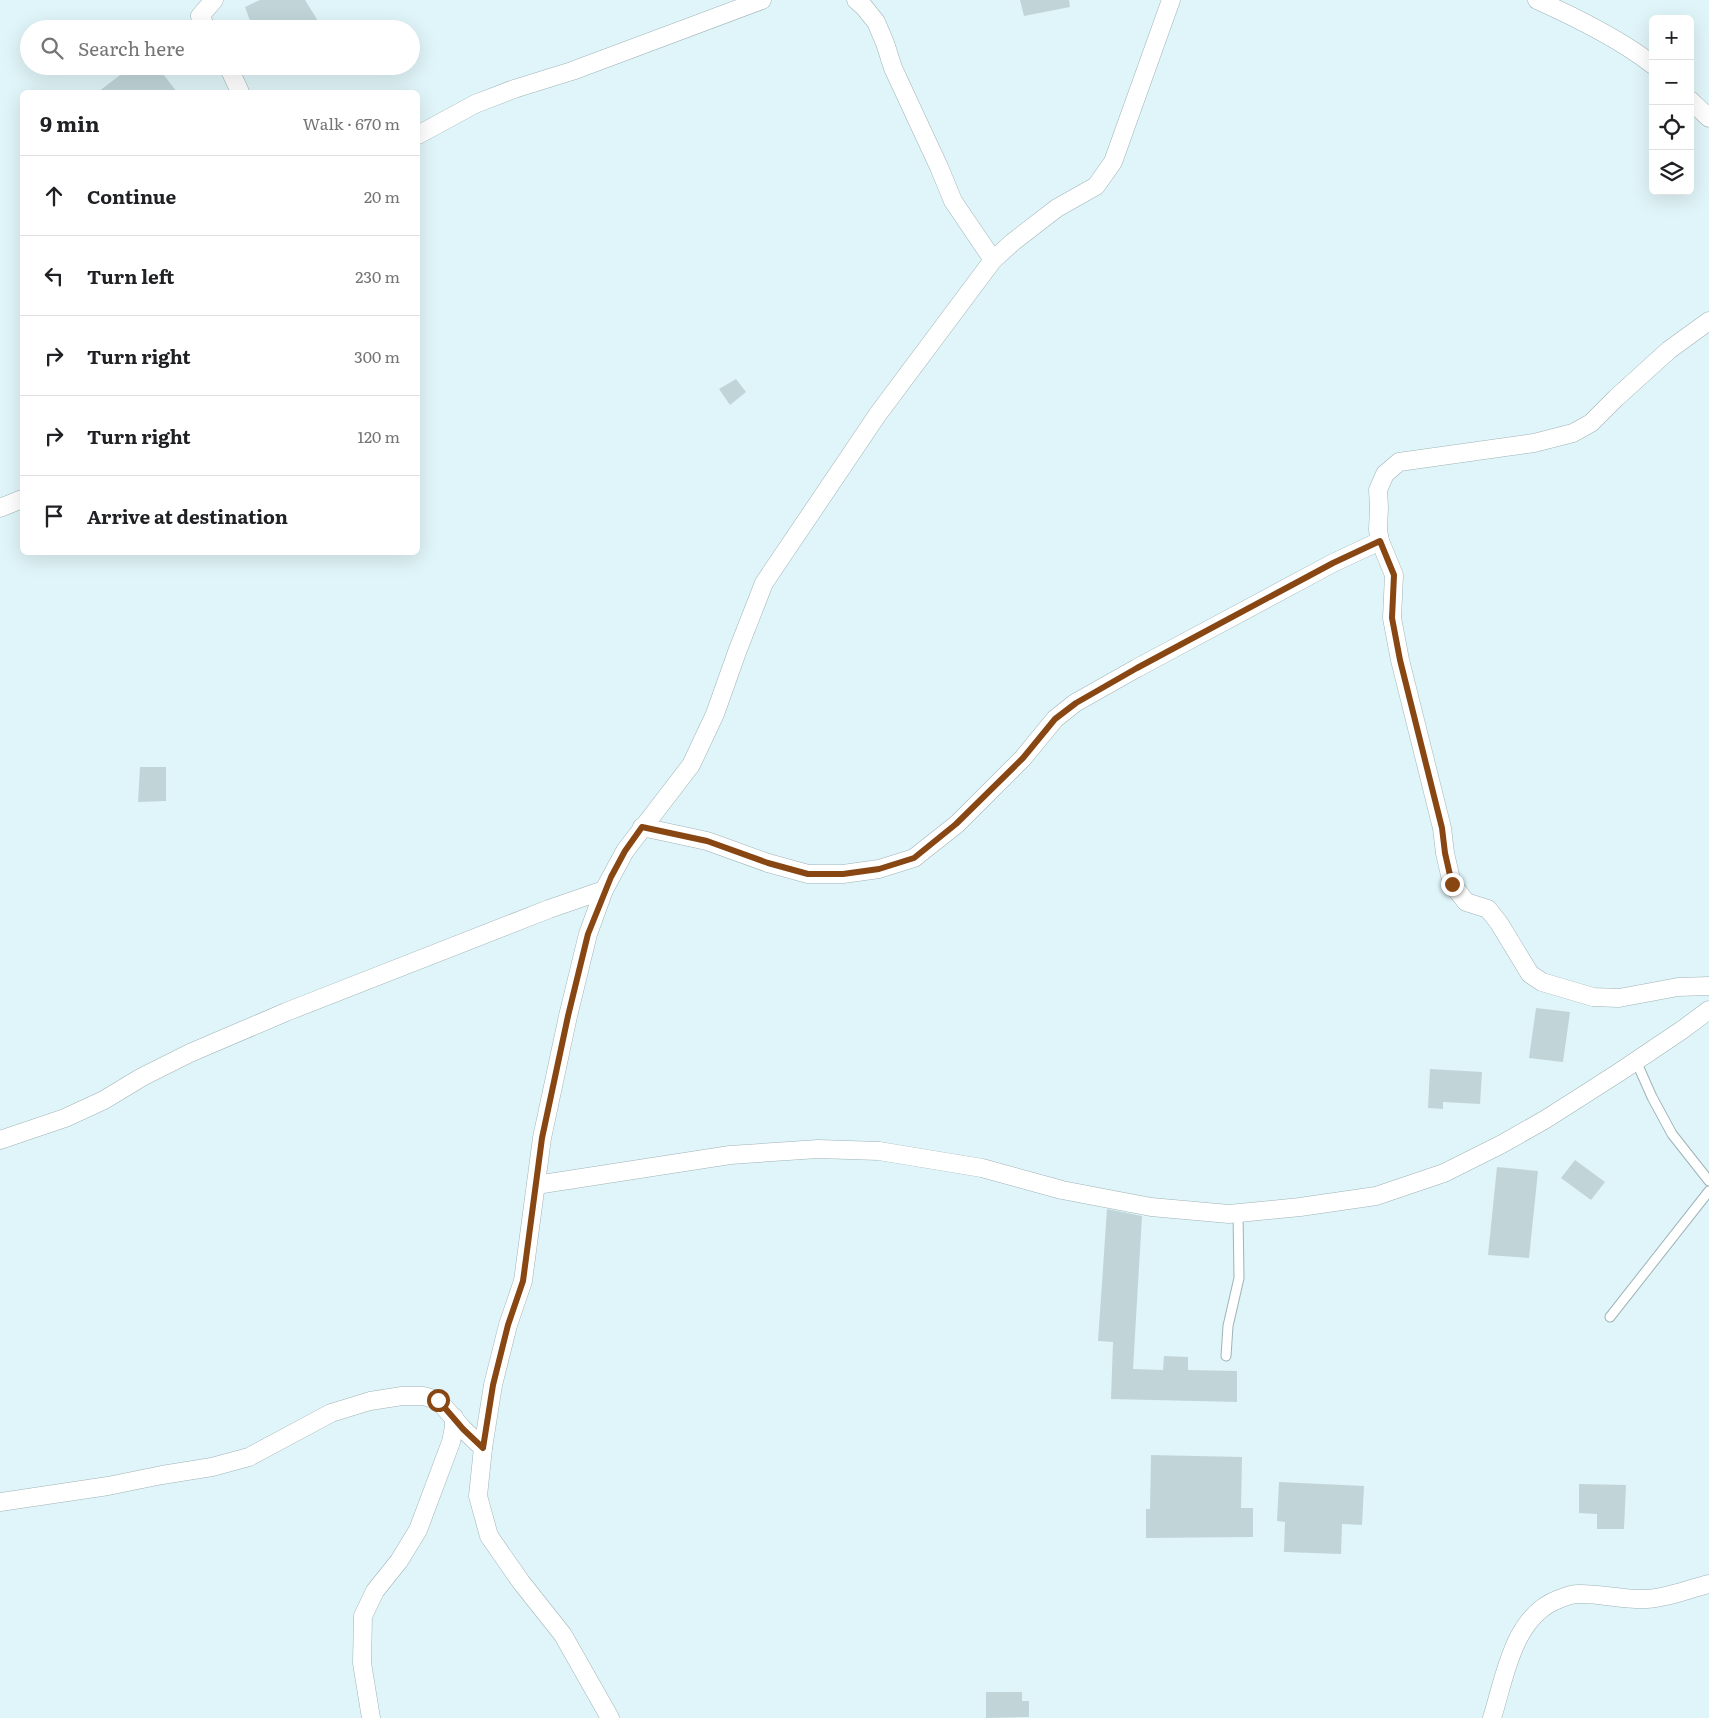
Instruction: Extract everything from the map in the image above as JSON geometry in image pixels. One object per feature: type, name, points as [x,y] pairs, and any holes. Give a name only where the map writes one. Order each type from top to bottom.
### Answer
[{"type":"street","points":[[202,20],[200,16],[214,0]]},
{"type":"street","points":[[420,134],[475,104],[514,89],[572,71],[762,0]]},
{"type":"street","points":[[856,0],[876,22],[893,68],[953,201],[993,260]]},
{"type":"street","points":[[610,1718],[563,1635],[521,1582],[489,1536],[478,1496],[493,1385],[508,1325],[523,1281],[542,1138],[588,934],[604,890],[625,851],[691,765],[715,714],[764,583],[878,414],[993,260],[1057,208],[1096,186],[1114,162],[1171,0]]},
{"type":"street","points":[[1537,0],[1632,50],[1649,62]]},
{"type":"street","points":[[232,75],[239,90]]},
{"type":"street","points":[[1694,104],[1709,118]]},
{"type":"street","points":[[1709,321],[1669,350],[1616,398],[1592,424],[1573,433],[1534,443],[1399,462],[1385,474],[1378,490],[1378,530],[1380,541],[1394,575],[1392,618],[1400,660],[1442,828],[1452,884],[1466,902],[1488,909],[1499,923],[1530,974],[1542,982],[1593,997],[1619,998],[1678,987],[1709,986]]},
{"type":"street","points":[[0,508],[20,500]]},
{"type":"street","points":[[642,827],[707,841],[768,863],[808,874],[852,873],[879,869],[914,858],[956,824],[1023,758],[1055,719],[1076,703],[1325,567],[1380,541]]},
{"type":"street","points":[[0,1140],[65,1118],[104,1100],[142,1077],[190,1053],[286,1012],[549,909],[604,890]]},
{"type":"street","points":[[536,1185],[730,1155],[818,1149],[879,1151],[982,1168],[1062,1190],[1151,1207],[1229,1214],[1300,1207],[1376,1196],[1444,1173],[1546,1120],[1709,1010]]},
{"type":"street","points":[[0,1502],[108,1486],[212,1467],[249,1457],[331,1413],[370,1401],[402,1396],[423,1396],[438,1400],[463,1429],[483,1448]]},
{"type":"street","points":[[371,1718],[362,1663],[364,1616],[375,1591],[399,1561],[418,1530],[451,1442],[454,1417]]},
{"type":"street","points":[[1492,1718],[1512,1651],[1524,1628],[1538,1611],[1551,1602],[1574,1594],[1598,1594],[1622,1599],[1647,1599],[1676,1594],[1709,1584]]},
{"type":"lane","points":[[1636,1061],[1652,1097],[1672,1134],[1709,1182]]},
{"type":"lane","points":[[1610,1317],[1709,1191]]},
{"type":"lane","points":[[1226,1356],[1228,1326],[1239,1278],[1238,1213]]},
{"type":"building","points":[[260,0],[305,0],[317,20],[250,20],[245,7]]},
{"type":"building","points":[[1020,0],[1069,0],[1070,7],[1024,16]]},
{"type":"building","points":[[120,75],[164,75],[175,90],[101,90]]},
{"type":"building","points":[[736,379],[746,392],[730,405],[719,389]]},
{"type":"building","points":[[140,767],[166,767],[166,801],[138,802]]},
{"type":"building","points":[[1536,1008],[1570,1012],[1563,1062],[1529,1058]]},
{"type":"building","points":[[1430,1069],[1482,1072],[1480,1104],[1443,1102],[1443,1109],[1428,1108]]},
{"type":"building","points":[[1575,1160],[1605,1182],[1591,1200],[1561,1178]]},
{"type":"building","points":[[1497,1167],[1538,1171],[1529,1258],[1488,1255]]},
{"type":"building","points":[[1107,1209],[1142,1216],[1133,1369],[1163,1370],[1164,1356],[1188,1357],[1188,1370],[1237,1371],[1237,1402],[1111,1399],[1113,1342],[1098,1341]]},
{"type":"building","points":[[1151,1455],[1242,1457],[1241,1508],[1253,1508],[1253,1537],[1146,1538],[1146,1509],[1150,1509]]},
{"type":"building","points":[[1279,1482],[1364,1486],[1362,1525],[1342,1524],[1341,1554],[1284,1552],[1285,1522],[1277,1521]]},
{"type":"building","points":[[1579,1484],[1626,1485],[1624,1529],[1597,1529],[1597,1514],[1579,1513]]},
{"type":"building","points":[[986,1692],[1022,1692],[1022,1701],[1029,1701],[1029,1717],[986,1718]]},
{"type":"route","points":[[438,1400],[463,1429],[483,1448],[493,1385],[508,1325],[523,1281],[542,1138],[588,934],[604,890],[625,851],[642,827],[707,841],[768,863],[808,874],[843,874],[879,869],[914,858],[956,824],[1023,758],[1055,719],[1076,703],[1137,668],[1333,563],[1380,541],[1394,575],[1392,618],[1400,660],[1442,828],[1452,884]]}]
